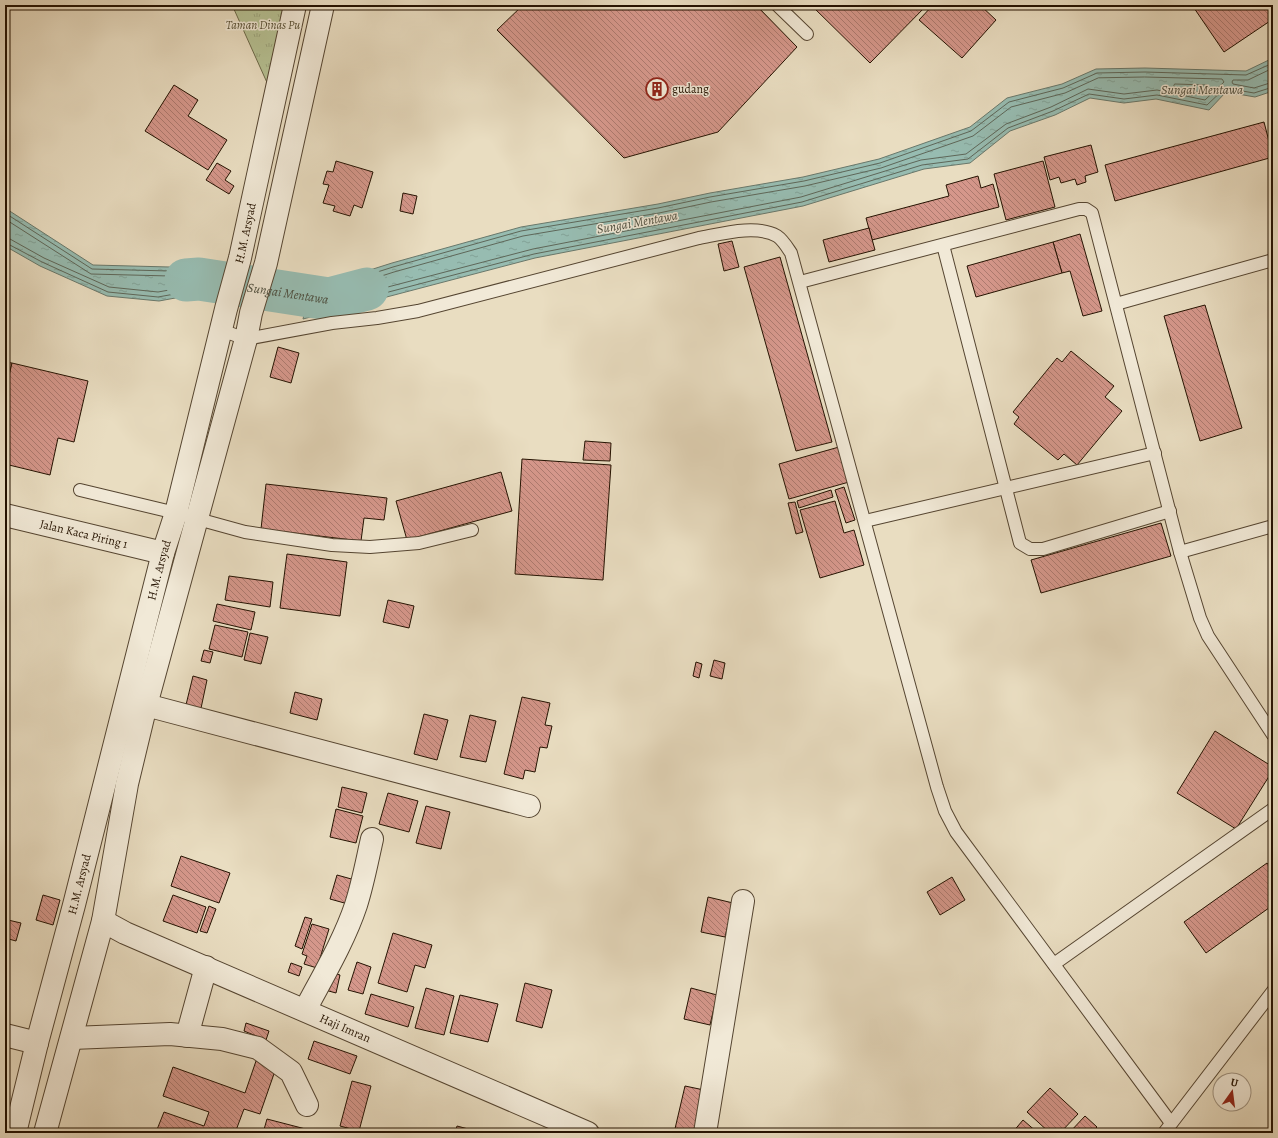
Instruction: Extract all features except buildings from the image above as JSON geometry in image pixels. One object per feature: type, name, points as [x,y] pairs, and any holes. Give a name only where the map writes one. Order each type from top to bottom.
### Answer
[{"type":"street","name":"H.M. Arsyad","points":[[15,1133],[163,553],[176,513],[240,258],[295,5]]},
{"type":"street","name":"H.M. Arsyad","points":[[45,1133],[103,921],[127,784],[146,705],[246,339],[251,313],[266,263],[323,5]]},
{"type":"street","name":"Jalan Kaca Piring 1","points":[[5,515],[163,553]]},
{"type":"street","points":[[146,705],[529,806]]},
{"type":"street","points":[[305,1010],[348,927],[362,883],[372,839]]},
{"type":"street","points":[[705,1133],[743,901]]},
{"type":"street","name":"Haji Imran","points":[[103,921],[126,933],[305,1010],[554,1126],[588,1133]]},
{"type":"street","points":[[187,1036],[206,967]]},
{"type":"street","points":[[5,1034],[37,1043]]},
{"type":"street","points":[[72,1038],[170,1034],[222,1039],[258,1048],[291,1072],[307,1105]]},
{"type":"lane","points":[[777,5],[807,34]]},
{"type":"lane","points":[[800,282],[1079,209],[1086,209],[1092,213],[1180,552],[1200,618],[1208,636],[1273,735]]},
{"type":"lane","points":[[221,330],[246,339],[332,323],[378,318],[418,311],[699,238],[745,231],[764,231],[777,236],[783,241],[791,253],[800,282],[937,786],[945,811],[956,832],[1054,964],[1168,1128],[1273,991]]},
{"type":"lane","points":[[943,244],[1020,543],[1030,549],[1043,549],[1170,511]]},
{"type":"lane","points":[[1116,304],[1273,260]]},
{"type":"lane","points":[[865,521],[1155,453]]},
{"type":"lane","points":[[80,490],[176,513],[196,520],[245,532],[332,545],[370,548],[419,542],[472,530]]},
{"type":"lane","points":[[1180,552],[1273,526]]},
{"type":"lane","points":[[1054,964],[1273,809]]},
{"type":"green space","name":"Taman Dinas Pu","points":[[233,5],[289,5],[269,87],[233,7]]},
{"type":"water","name":"Sungai Mentawa","points":[[1273,58],[1273,91],[1255,97],[1226,92],[1209,110],[1156,99],[1124,103],[1090,98],[1055,115],[1010,131],[970,163],[924,169],[803,206],[535,258],[303,319],[310,289],[392,263],[521,227],[658,204],[710,193],[803,177],[879,159],[970,127],[1007,98],[1062,84],[1096,69],[1145,68],[1246,71]]},
{"type":"water","name":"Sungai Mentawa","points":[[5,208],[93,265],[170,267],[230,263],[219,299],[197,294],[159,301],[107,296],[40,266],[5,246]]},
{"type":"waterway","name":"Sungai Mentawa","points":[[186,280],[199,279],[329,299],[367,289]]},
{"type":"place","name":"gudang","points":[[657,89]]}]
